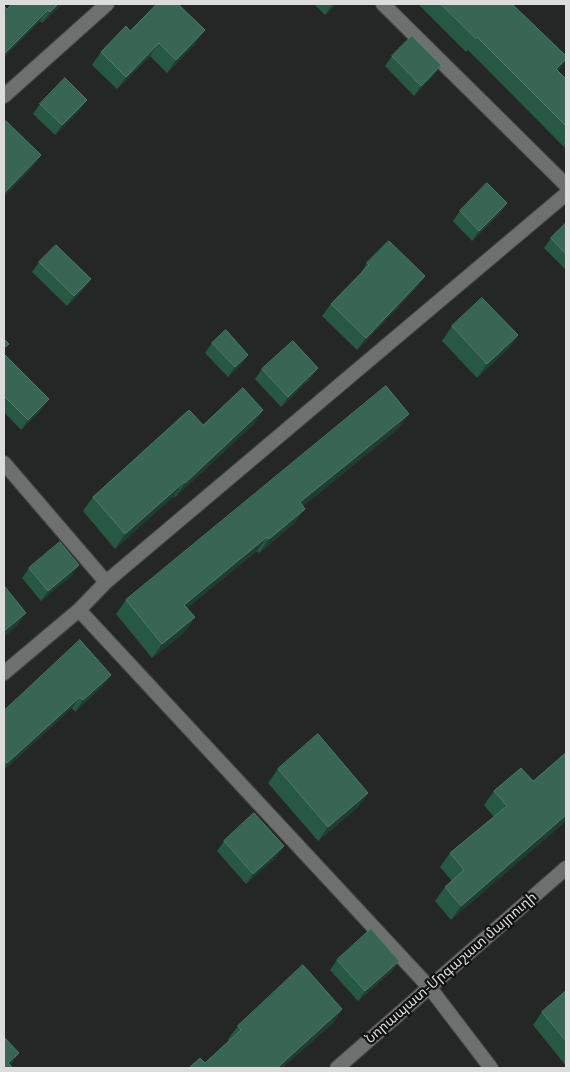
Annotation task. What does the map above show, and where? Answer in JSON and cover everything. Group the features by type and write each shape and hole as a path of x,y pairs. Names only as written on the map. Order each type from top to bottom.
{"street":[{"path":"4,96 107,4"},
{"path":"384,4 566,185"},
{"path":"4,673 79,610 106,582 566,194"},
{"path":"4,463 106,582"},
{"path":"79,610 430,988 491,1068"},
{"name":"Նորապատ-Մրգաշատ մայրուղի","path":"336,1068 566,868"}],"building":[{"path":"12,4 58,4 50,12 48,10 4,54 4,6 7,9"},
{"path":"157,4 178,4 205,30 176,60 159,43 126,77 101,52 126,26 130,31"},
{"path":"441,4 512,4 566,56 566,59 556,69 566,79 566,126 477,37"},
{"path":"412,36 441,65 421,86 392,56"},
{"path":"65,78 87,100 62,125 40,104"},
{"path":"6,121 41,155 4,193 4,123"},
{"path":"487,183 507,203 479,231 460,211"},
{"path":"566,223 566,254 551,238"},
{"path":"389,241 425,276 366,338 331,304 369,265 367,263"},
{"path":"56,245 91,279 74,296 39,262"},
{"path":"482,298 518,335 487,364 452,326"},
{"path":"226,330 248,355 235,367 212,343"},
{"path":"4,339 9,344 4,348"},
{"path":"293,341 318,368 288,397 262,369"},
{"path":"4,354 49,399 28,420 4,396"},
{"path":"386,386 409,414 300,502 305,509 269,539 267,537 184,605 195,617 162,644 126,600"},
{"path":"243,388 263,410 185,483 125,534 93,497 189,410 203,425"},
{"path":"60,542 79,565 48,591 29,568"},
{"path":"4,588 26,613 4,631"},
{"path":"80,640 111,675 83,700 80,697 7,763 4,760 4,711"},
{"path":"318,734 368,793 328,827 278,769"},
{"path":"566,753 566,815 461,906 445,887 464,870 450,853 507,806 494,791 521,768 533,781"},
{"path":"254,813 284,846 253,874 224,841"},
{"path":"371,929 399,961 365,991 337,960"},
{"path":"303,965 342,1009 277,1068 189,1068 200,1058 205,1063 241,1030 238,1026"},
{"path":"566,991 566,1041 542,1012"},
{"path":"4,1037 19,1053 8,1063 13,1068 4,1068"}]}
